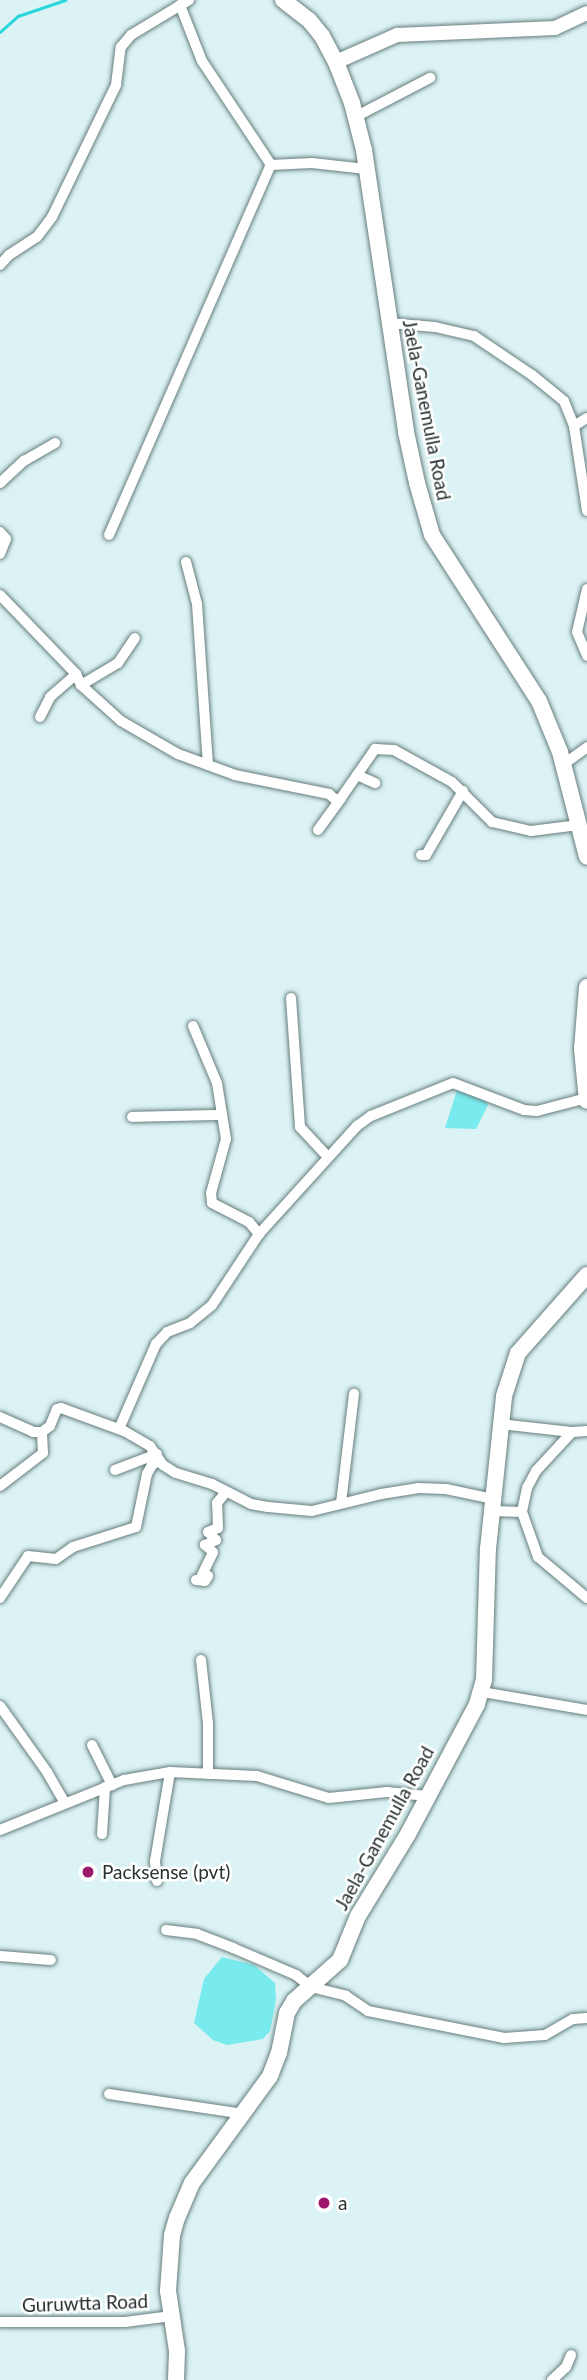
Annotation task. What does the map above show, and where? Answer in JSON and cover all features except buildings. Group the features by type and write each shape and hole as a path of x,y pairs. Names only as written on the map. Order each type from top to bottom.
{"main road":[{"name":"Jaela-Ganemulla Road","path":"283,0 309,20 337,62 355,117 366,169 388,323 417,483 432,535 539,701 564,764 587,857"},
{"path":"587,987 582,1049 587,1099"},
{"name":"Jaela-Ganemulla Road","path":"176,2380 168,2291 172,2235 177,2218 192,2183 244,2114 276,2065 287,2013 310,1987 340,1960 358,1916 408,1834 482,1692 499,1424 507,1384 518,1353 587,1275"}],"street":[{"path":"0,265 9,255 37,237 52,217 116,85 121,47 131,35 185,3 202,61 271,164"},
{"path":"337,62 397,35 555,28 587,13"},
{"path":"355,117 430,78"},
{"path":"271,164 312,163 366,169"},
{"path":"110,535 271,164"},
{"path":"388,323 435,327 474,336 532,375 564,401 582,453 587,511"},
{"path":"574,426 587,418"},
{"path":"0,483 24,461 55,443"},
{"path":"0,532 6,539 0,554"},
{"path":"186,562 197,604 208,765"},
{"path":"587,589 577,632 587,656"},
{"path":"0,595 78,679 129,727 178,754 235,775 329,794 336,800 341,798"},
{"path":"40,716 50,697 78,679 118,663 135,638"},
{"path":"564,764 587,747"},
{"path":"318,831 375,749 394,750 436,771 463,791 492,821 502,826 531,831 579,825"},
{"path":"357,775 374,783"},
{"path":"421,855 426,855 463,791"},
{"path":"292,998 297,1113 300,1127 328,1157"},
{"path":"193,1026 217,1083 226,1139 211,1193 212,1203 249,1222 259,1234"},
{"path":"119,1429 156,1344 167,1332 190,1323 212,1305 259,1234 357,1126 371,1116 445,1084 460,1084 524,1110 537,1111 587,1099"},
{"path":"132,1116 222,1115"},
{"path":"341,1503 354,1394"},
{"path":"0,1486 43,1452 42,1432 61,1408 119,1429 150,1446 176,1473 268,1507 312,1511 418,1488 446,1489 522,1512"},
{"path":"0,1417 33,1432 42,1432"},
{"path":"499,1424 572,1432 587,1431"},
{"path":"572,1432 536,1471 527,1488 522,1512 538,1557 587,1598"},
{"path":"115,1470 158,1457"},
{"path":"0,1598 28,1556 56,1559 83,1543 136,1527 148,1474 158,1457"},
{"path":"196,1580 205,1581 208,1576 202,1575 213,1552 205,1545 216,1540 208,1532 218,1528 218,1503 226,1492"},
{"path":"201,1660 208,1723 208,1774"},
{"path":"482,1692 587,1710"},
{"path":"0,1706 47,1772 65,1803"},
{"path":"92,1745 108,1786 102,1834"},
{"path":"157,1881 155,1861 170,1772"},
{"path":"0,1830 108,1786 170,1772 257,1776 329,1798 387,1792 427,1796"},
{"path":"166,1930 197,1934 233,1948 296,1975 310,1987 346,1996 368,2011 504,2038 545,2035 573,2019 587,2018"},
{"path":"0,1956 51,1961"},
{"path":"109,2094 244,2114"},
{"name":"Guruwtta Road","path":"0,2322 125,2322 172,2316"},
{"path":"552,2380 566,2367 571,2355"}],"shaded area":[{"path":"457,1090 486,1101 488,1105 476,1129 445,1128"},
{"path":"222,1957 254,1965 275,1983 276,2000 270,2031 263,2039 227,2045 213,2040 194,2023 204,1979"}],"waterway":[{"path":"0,32 18,16 65,0"}],"place":[{"name":"Packsense (pvt)","path":"88,1872"},
{"name":"a","path":"324,2203"}]}
